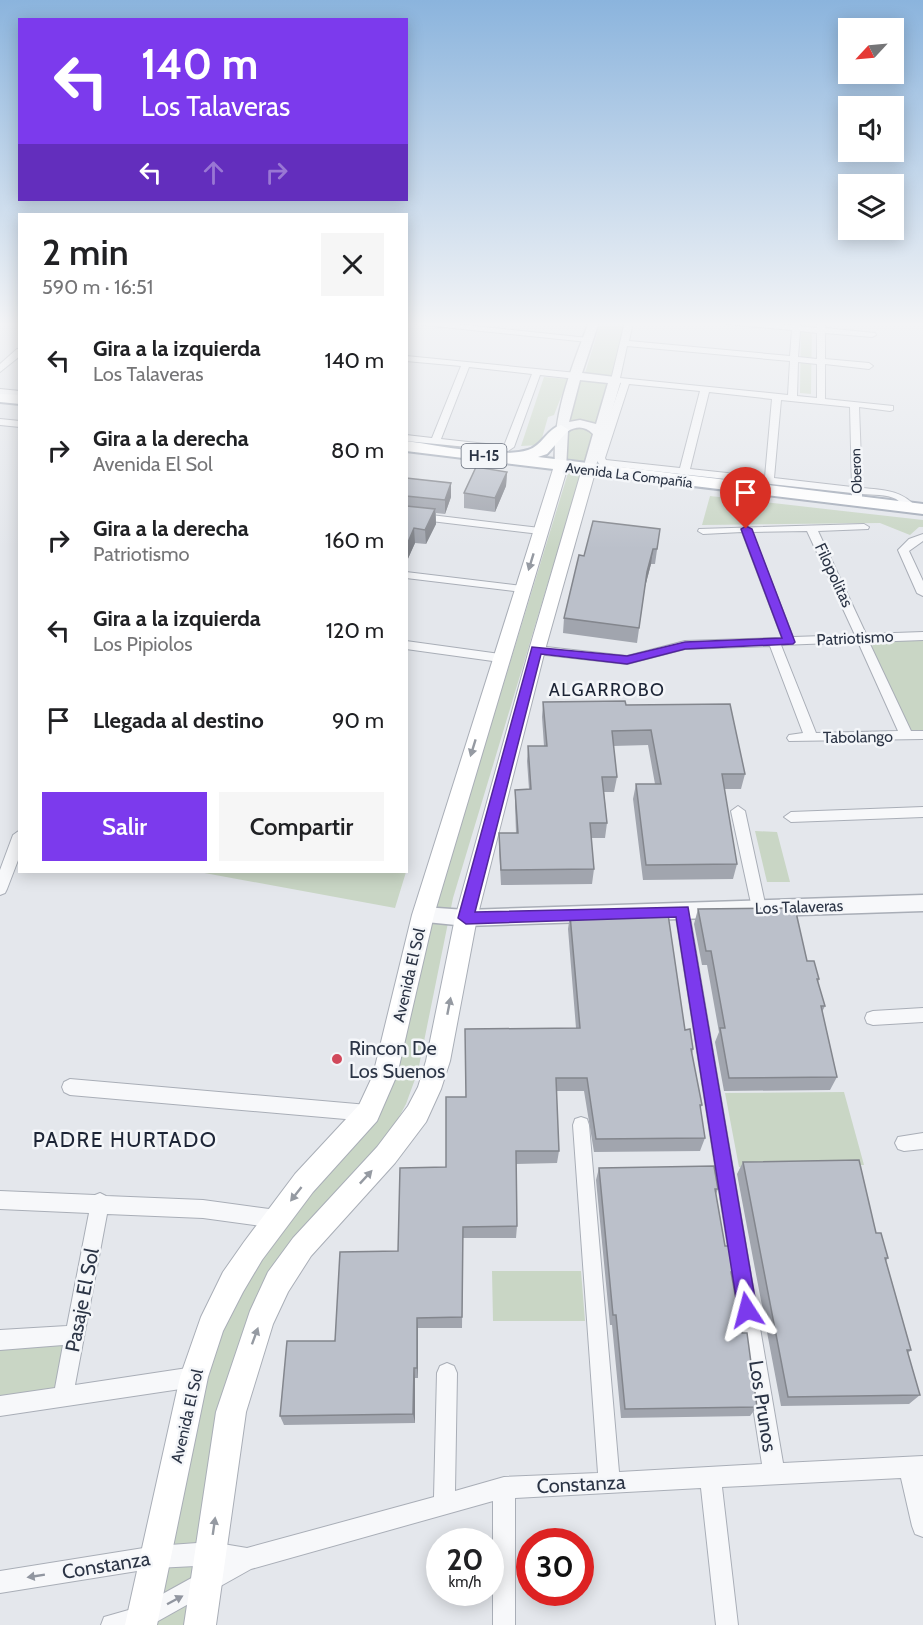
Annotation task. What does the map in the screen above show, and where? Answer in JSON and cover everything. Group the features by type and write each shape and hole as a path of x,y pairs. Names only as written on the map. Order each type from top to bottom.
{"main road":[{"path":"0,398 18,400"},
{"path":"514,460 541,451 561,430"},
{"name":"Avenida La Compañía","path":"408,446 561,466 857,496 917,509"},
{"name":"Avenida El Sol","path":"142,1621 194,1377 212,1327 233,1282 277,1219 304,1184 369,1113 385,1075 423,915 500,658 561,466"},
{"path":"200,1625 231,1412 260,1321 278,1282 302,1248 386,1155 417,1114 438,1061 466,918 537,650 589,469"}],"street":[{"path":"436,441 453,398"},
{"path":"408,438 498,450 509,447 527,398"},
{"name":"Avenida El Sol","path":"561,466 559,451 562,418 569,398"},
{"path":"589,469 598,432 612,398"},
{"path":"615,398 600,458 603,463 769,482 857,496"},
{"path":"684,472 703,398"},
{"path":"769,482 777,398"},
{"path":"792,398 890,408"},
{"name":"Oberon","path":"854,404 857,496"},
{"path":"0,422 18,424"},
{"path":"561,430 573,424 583,424 592,426 598,432"},
{"path":"408,515 540,531"},
{"name":"Filopolitas","path":"864,527 811,528 864,638 907,736"},
{"path":"703,531 811,528"},
{"path":"746,529 789,642"},
{"path":"918,539 903,550 923,593"},
{"path":"408,575 522,589"},
{"name":"Patriotismo","path":"537,650 627,660 685,645 923,636"},
{"path":"774,642 811,737"},
{"path":"408,645 500,658"},
{"name":"Tabolango","path":"794,738 923,735"},
{"path":"738,811 759,908"},
{"path":"791,817 923,812"},
{"path":"0,889 7,850 18,836"},
{"name":"Los Talaveras","path":"423,915 466,918 923,903"},
{"name":"Los Prunos","path":"682,911 774,1474"},
{"path":"873,1018 923,1015"},
{"path":"70,1087 369,1113"},
{"path":"581,1125 609,1483"},
{"path":"904,1143 923,1141"},
{"path":"0,1200 203,1209 277,1219"},
{"name":"Pasaje El Sol","path":"63,1397 100,1203"},
{"path":"0,1340 75,1335"},
{"path":"444,1505 447,1373"},
{"path":"0,1406 194,1377"},
{"path":"916,1466 923,1526"},
{"name":"Constanza","path":"112,1625 142,1621 247,1559 504,1488 916,1466"},
{"path":"710,1477 727,1625"},
{"path":"504,1488 504,1625"},
{"name":"Constanza","path":"0,1582 156,1557 211,1553 247,1559"}],"green space":[{"path":"537,398 561,398 554,415 548,417 540,445 521,446"},
{"path":"572,398 605,398 453,898 418,1071 406,1104 391,1132 292,1247 184,1625 155,1625 203,1391 231,1307 297,1204 369,1124 568,473 563,431"},
{"path":"710,496 923,520 923,527 919,527 910,535 880,523 702,525"},
{"path":"923,640 923,735 907,736 865,642"},
{"path":"755,831 777,832 790,882 767,882"},
{"path":"204,873 406,873 395,908"},
{"path":"844,1092 864,1165 739,1167 725,1093"},
{"path":"492,1271 581,1271 585,1321 493,1321"},
{"path":"75,1335 63,1397 0,1406 0,1340"}],"building":[{"path":"476,467 507,472 495,498 464,493"},
{"path":"408,478 451,483 445,500 408,496"},
{"path":"408,506 435,509 425,530 414,528 408,542"},
{"path":"593,521 660,529 657,549 653,549 647,572 639,628 564,618 579,555 584,556"},
{"path":"625,701 626,705 730,704 745,774 722,774 737,864 646,865 636,784 661,784 651,730 612,731 617,777 602,777 607,823 590,823 594,869 501,870 499,833 518,833 515,790 531,789 528,746 547,746 543,702"},
{"path":"795,908 807,961 814,961 819,979 817,979 825,1006 821,1006 837,1077 729,1078 720,1028 725,1028 711,951 706,951 698,909"},
{"path":"668,914 685,1030 690,1029 705,1138 596,1139 587,1078 556,1078 559,1151 516,1151 517,1226 463,1227 462,1317 417,1318 417,1368 414,1368 413,1414 280,1416 287,1341 335,1341 340,1252 398,1251 400,1168 446,1167 446,1097 466,1097 465,1029 580,1028 570,915"},
{"path":"859,1160 876,1233 881,1233 888,1258 885,1258 911,1350 907,1350 920,1395 788,1397 743,1162"},
{"path":"714,1166 718,1189 715,1189 725,1246 730,1246 734,1272 731,1272 742,1333 747,1333 757,1407 625,1409 616,1315 613,1315 599,1168"}],"place":[{"name":"Rincon De Los Suenos","path":"337,1059"}],"district":[{"name":"ALGARROBO","path":"607,690"},
{"name":"PADRE HURTADO","path":"125,1139"}],"route":[{"path":"746,529 789,642 685,645 627,660 537,650 466,918 682,911 747,1310"}]}
